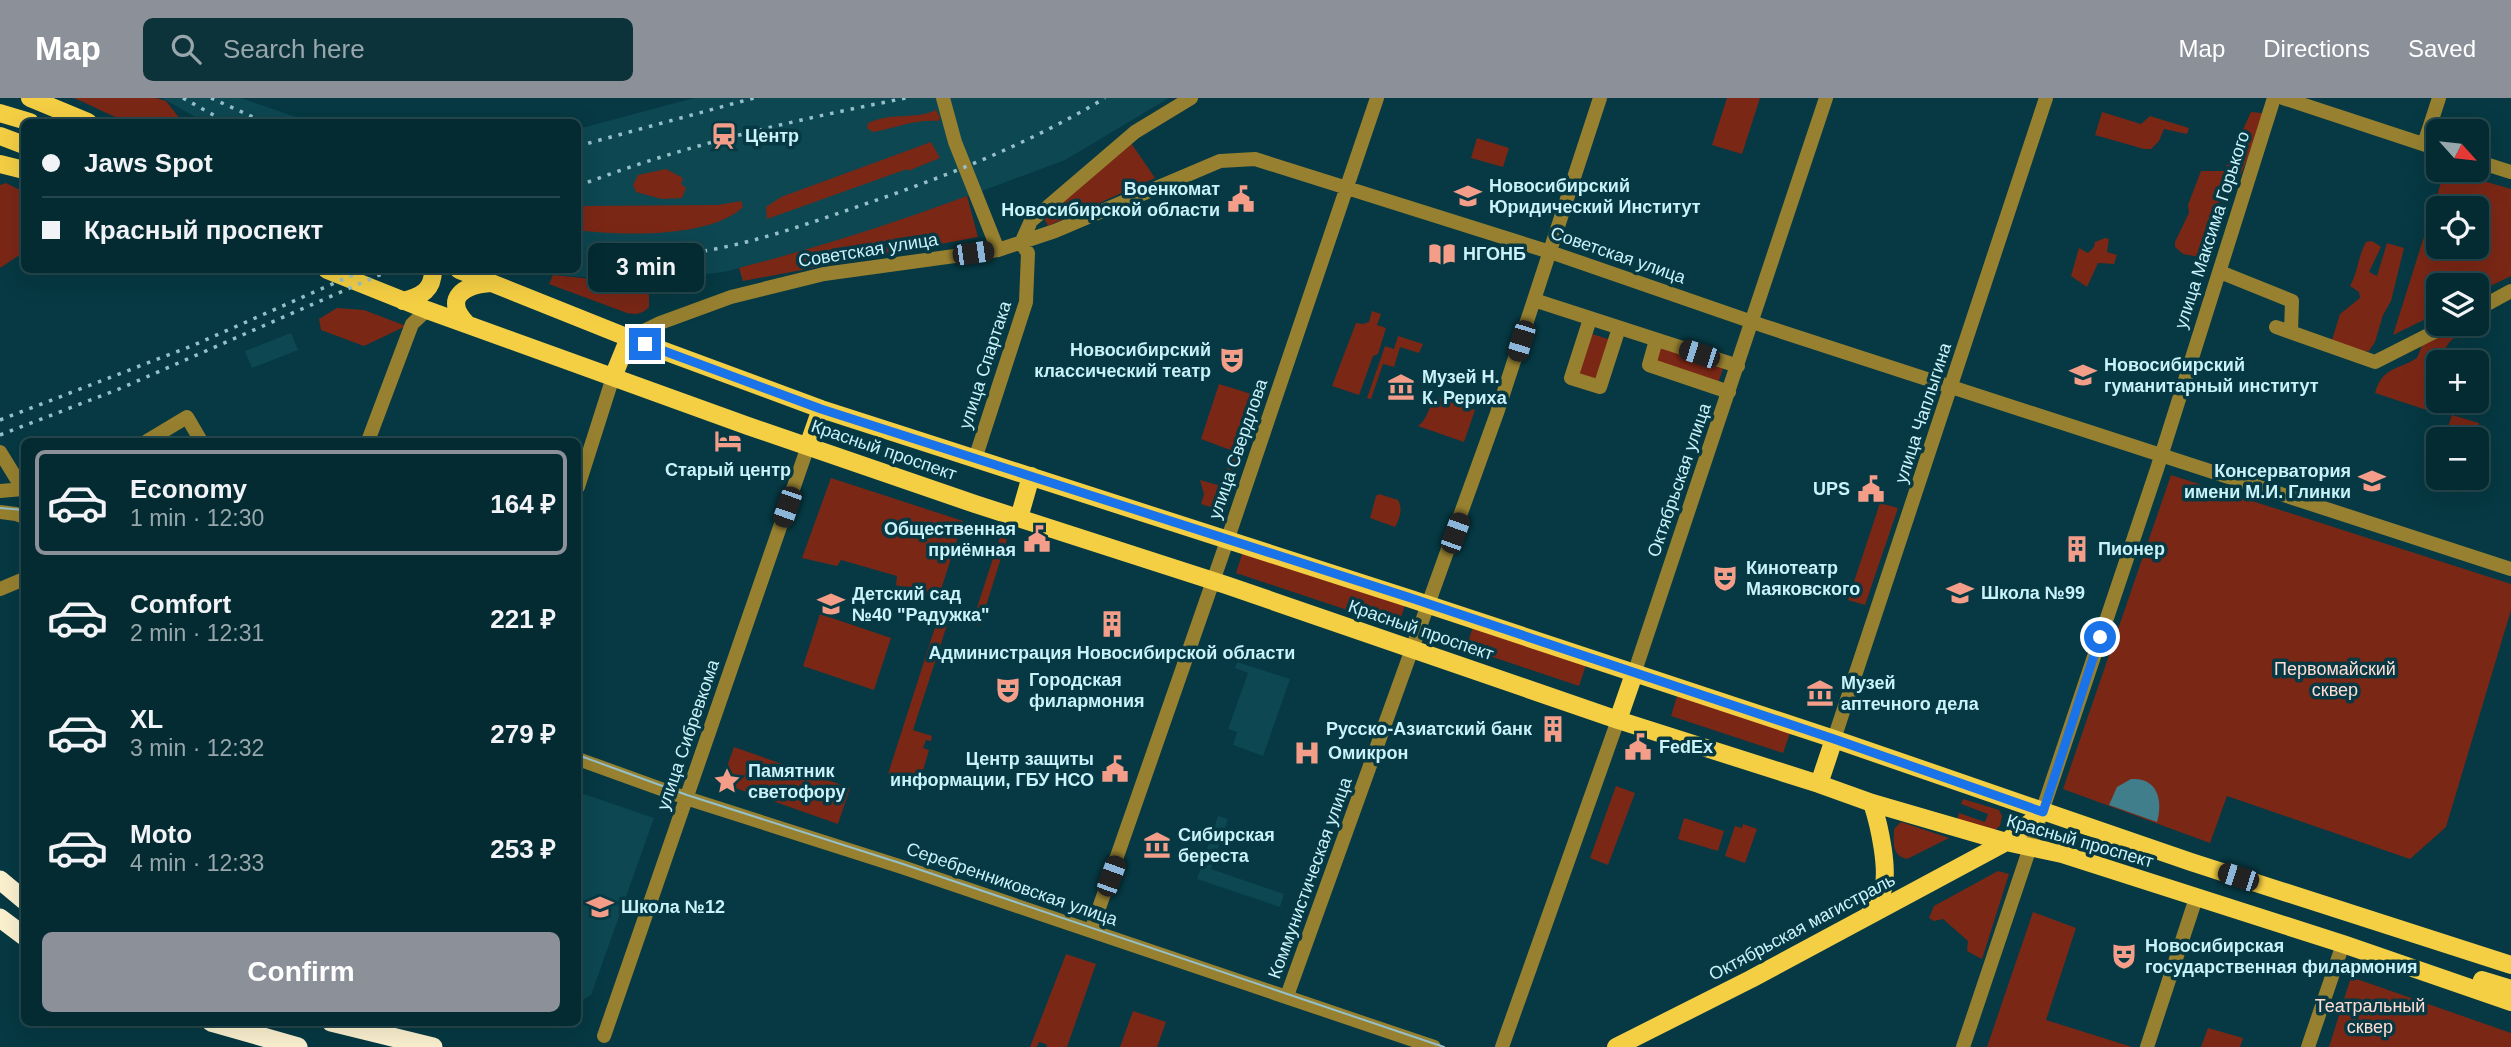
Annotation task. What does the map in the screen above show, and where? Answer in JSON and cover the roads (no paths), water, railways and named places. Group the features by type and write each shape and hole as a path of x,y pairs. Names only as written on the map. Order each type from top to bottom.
{"highway":[{"path":"0,880 21,898"},
{"path":"21,903 3,921 21,934"},
{"path":"225,1026 298,1047"},
{"path":"345,1026 409,1044 433,1047"}],"main road":[{"path":"30,98 81,119"},
{"path":"2,114 21,119"},
{"path":"0,136 21,144"},
{"path":"0,164 21,169"},
{"name":"Красный проспект","path":"334,273 427,310 807,446 1618,720 1872,803 2006,842 2062,854 2413,967 2511,1002"},
{"path":"403,301 428,290 433,273"},
{"name":"Красный проспект","path":"466,273 629,338 821,409 1429,605 1834,739 2191,862 2510,964"},
{"path":"467,324 458,310 457,300 463,290 474,284 491,283"},
{"path":"614,377 629,338"},
{"path":"807,446 821,409"},
{"path":"1019,517 1031,476"},
{"path":"1618,720 1634,674"},
{"path":"1819,784 1834,739"},
{"path":"1868,916 1883,890 1884,857 1878,820 1872,803"},
{"name":"Октябрьская магистраль","path":"1622,1045 2006,842 2043,812"},
{"path":"2413,967 2486,981 2511,989"}],"street":[{"path":"943,98 954,142 998,250"},
{"path":"1021,243 1031,221 1135,132 1191,98"},
{"name":"улица Свердлова","path":"1091,931 1377,98"},
{"name":"Коммунистическая улица","path":"1287,996 1501,401 1600,98"},
{"name":"Октябрьская улица","path":"1634,674 1826,98"},
{"name":"улица Чаплыгина","path":"1834,739 2046,98"},
{"name":"улица Максима Горького","path":"2031,847 2161,455 2274,98"},
{"path":"2283,98 2426,144"},
{"path":"2436,119 2439,98"},
{"name":"Советская улица","path":"629,338 660,323 744,293 824,274 998,250 1220,161 1255,159 1550,252 1752,322 2511,569"},
{"path":"2489,165 2511,172"},
{"name":"улица Спартака","path":"975,459 1026,302 1028,253 1021,243"},
{"path":"2220,272 2292,301 2291,332"},
{"path":"2489,303 2511,291"},
{"path":"1534,300 1738,366"},
{"path":"369,438 412,324 427,310"},
{"path":"1590,319 1571,378 1600,387 1619,328"},
{"path":"2276,327 2375,368 2430,336"},
{"path":"1656,340 1649,365 1729,392"},
{"path":"581,478 614,377"},
{"path":"152,438 187,417 199,438"},
{"name":"улица Сибревкома","path":"604,1036 807,446"},
{"path":"0,452 21,485"},
{"path":"0,491 21,490"},
{"path":"0,512 21,516"},
{"path":"0,589 21,580"},
{"path":"1502,1047 1618,720"},
{"name":"Серебренниковская улица","path":"581,760 686,798 902,867 1434,1047"},
{"path":"1963,1047 2031,847"},
{"path":"2147,1047 2196,898"},
{"path":"2308,1047 2343,944"}],"tram line":[{"path":"0,508 21,510"},
{"path":"581,756 687,795 903,864 1444,1047"}],"railway":[{"path":"183,98 221,119"},
{"path":"211,98 257,119"},
{"path":"581,145 754,98"},
{"path":"581,185 658,158 740,135 906,98"},
{"path":"581,254 677,254 730,246 770,235 959,169 1019,144 1105,98"},
{"path":"0,420 194,345 357,273"},
{"path":"0,435 119,389 384,273"}],"place":[{"name":"Центр","path":"724,136"},
{"name":"Новосибирский Юридический Институт","path":"1468,196"},
{"name":"Военкомат Новосибирской области","path":"1241,199"},
{"name":"НГОНБ","path":"1442,254"},
{"name":"Новосибирский классический театр","path":"1232,360"},
{"name":"Новосибирский гуманитарный институт","path":"2083,375"},
{"name":"Музей Н. К. Рериха","path":"1401,387"},
{"name":"Старый центр","path":"728,441"},
{"name":"Консерватория имени М.И. Глинки","path":"2372,481"},
{"name":"UPS","path":"1871,489"},
{"name":"Общественная приёмная","path":"1037,539"},
{"name":"Пионер","path":"2077,549"},
{"name":"Кинотеатр Маяковского","path":"1725,578"},
{"name":"Школа №99","path":"1960,593"},
{"name":"Детский сад №40 \"Радужка\"","path":"831,604"},
{"name":"Администрация Новосибирской области","path":"1112,624"},
{"name":"Городская филармония","path":"1008,690"},
{"name":"Музей аптечного дела","path":"1820,693"},
{"name":"Русско-Азиатский банк","path":"1553,729"},
{"name":"FedEx","path":"1638,747"},
{"name":"Омикрон","path":"1307,753"},
{"name":"Центр защиты информации, ГБУ НСО","path":"1115,769"},
{"name":"Памятник светофору","path":"727,781"},
{"name":"Сибирская береста","path":"1157,845"},
{"name":"Школа №12","path":"600,907"},
{"name":"Новосибирская государственная филармония","path":"2124,956"}],"park label":[{"name":"Первомайский сквер","path":"2335,679"},
{"name":"Театральный сквер","path":"2370,1016"}]}
